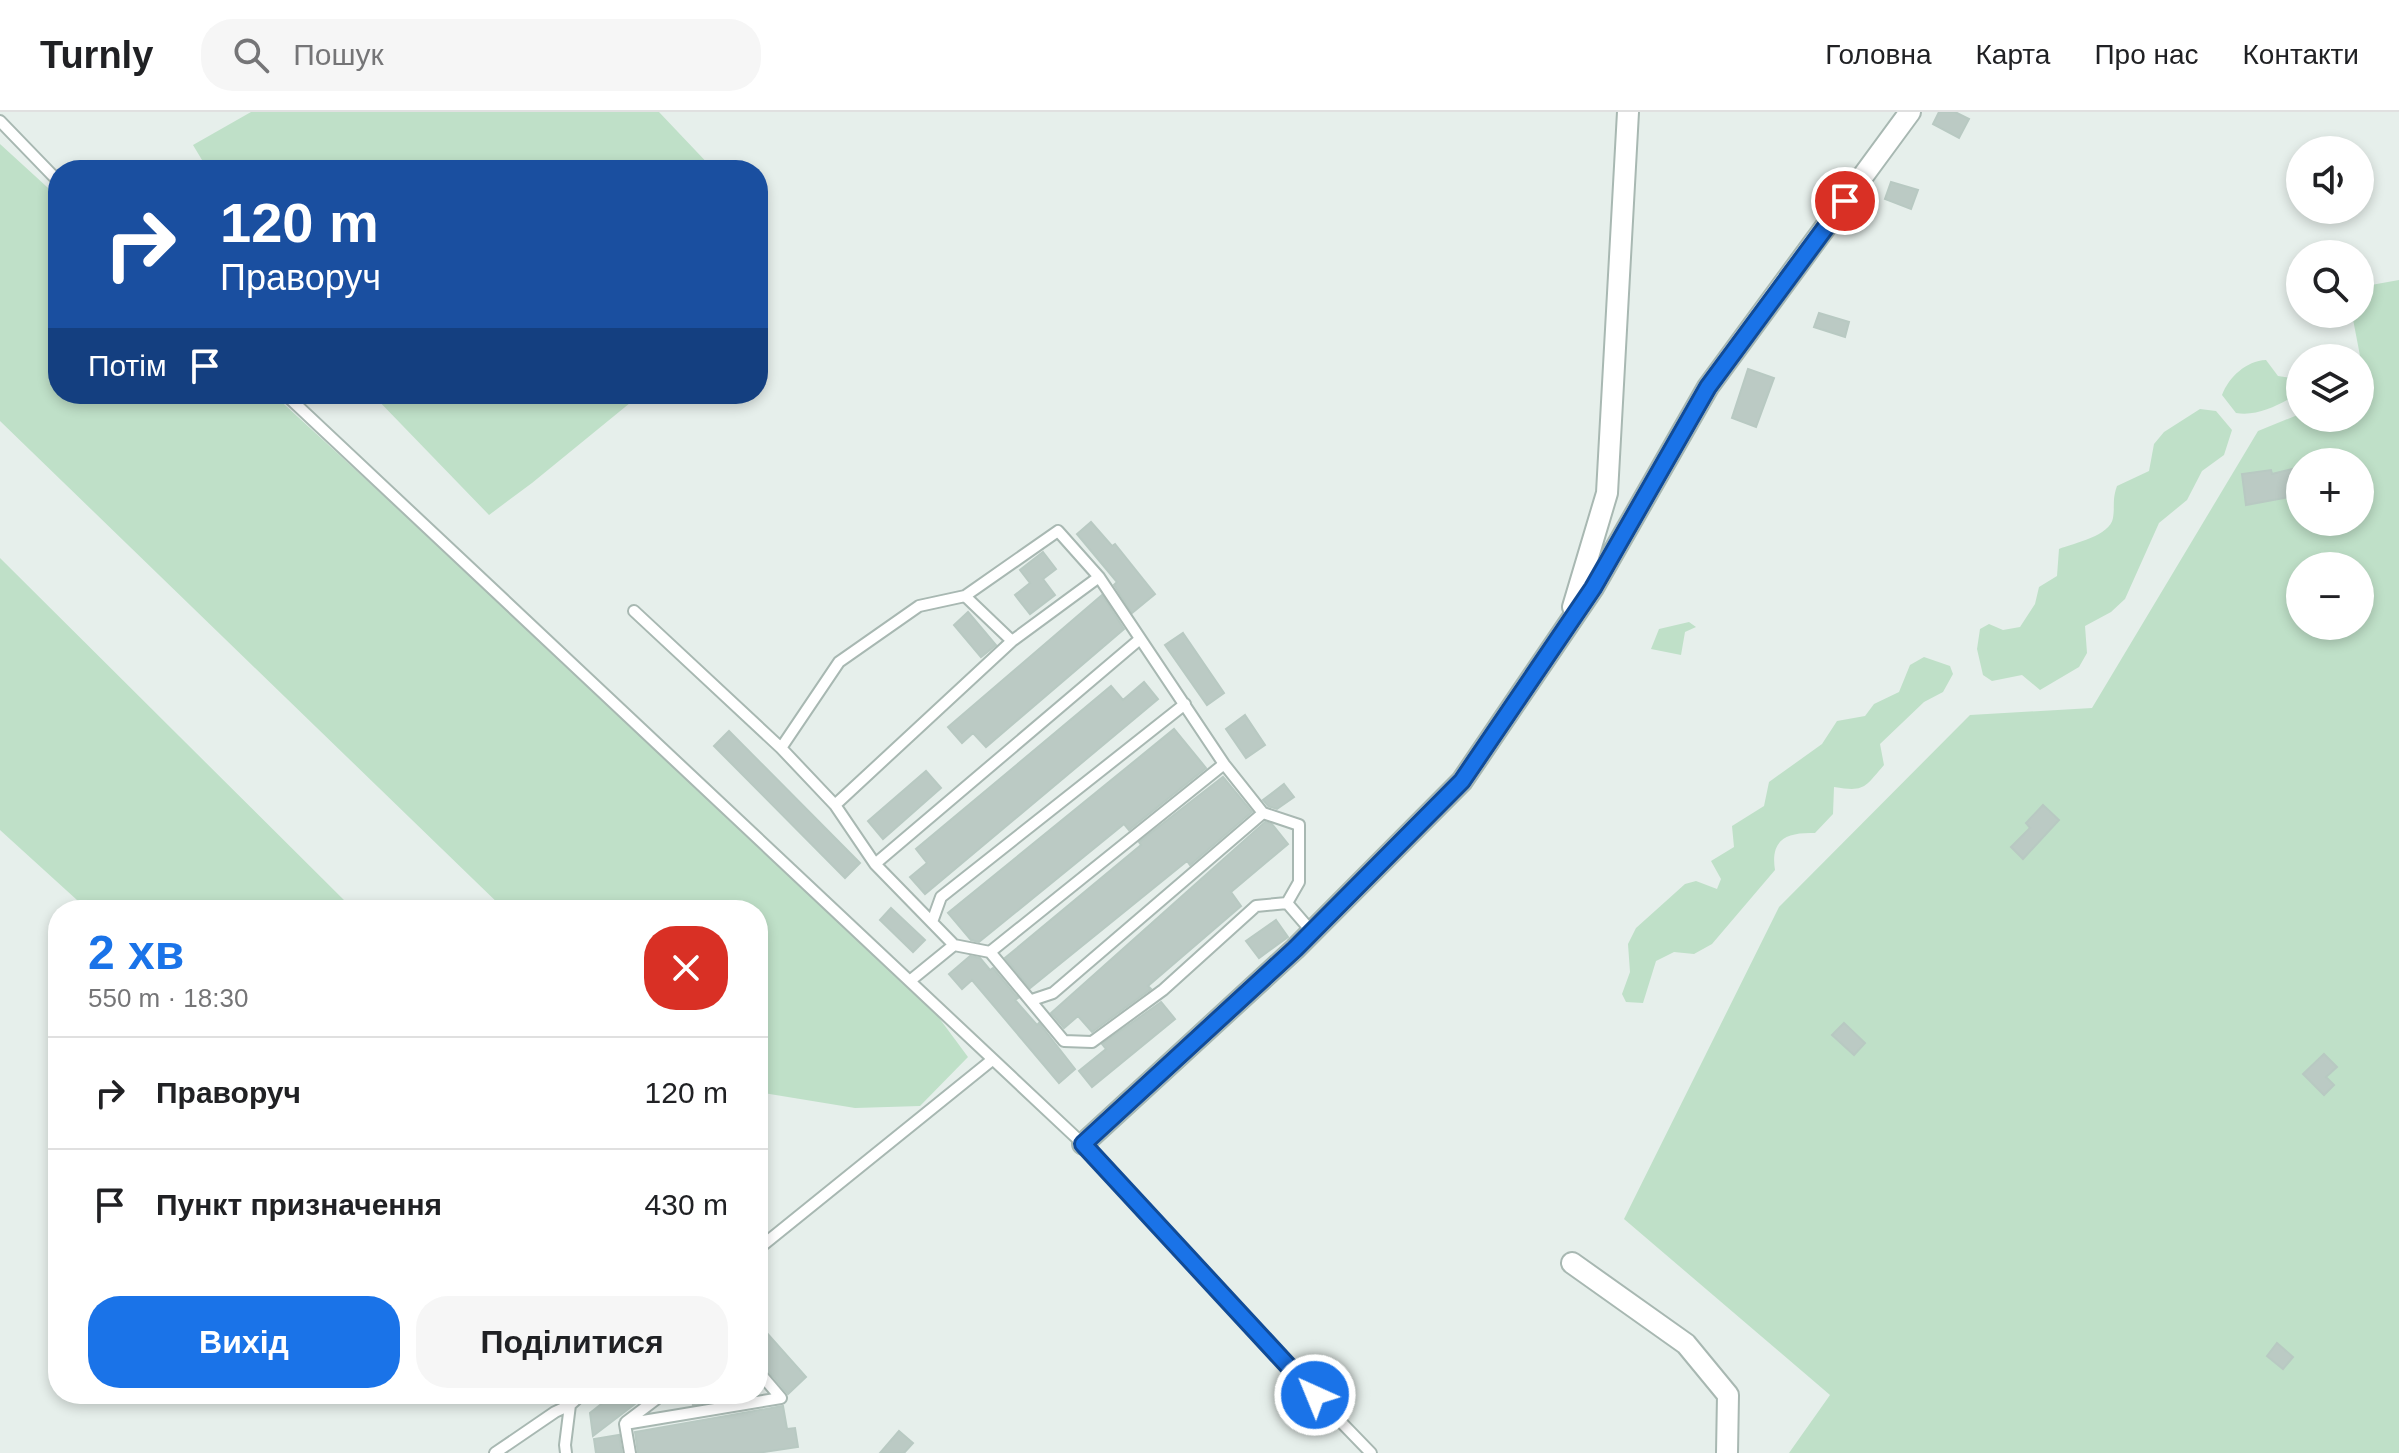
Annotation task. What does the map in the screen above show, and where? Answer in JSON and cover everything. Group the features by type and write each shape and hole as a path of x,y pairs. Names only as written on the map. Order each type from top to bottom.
{"street":[{"path":"1568,625 1607,493 1628,112"},
{"path":"1083,1144 1312,932 1462,781 1593,588 1708,387 1910,112"},
{"path":"1572,1263 1686,1344 1728,1395 1730,1453"}],"lane":[{"path":"0,121 48,171"},
{"path":"296,404 1083,1144 1278,1357 1371,1453"},
{"path":"781,748 839,662 919,606 965,596 1058,531 1099,577 1224,764 1263,813 1299,825 1299,882 1287,903"},
{"path":"835,805 1012,641 1099,577"},
{"path":"965,596 1012,641"},
{"path":"634,611 781,748 835,805 875,864 954,945 990,952 1064,1041 1092,1042 1163,990 1256,906 1287,903"},
{"path":"875,864 1140,639"},
{"path":"932,922 941,897 1185,704"},
{"path":"990,952 1224,764"},
{"path":"1032,1000 1053,993 1263,813"},
{"path":"1287,903 1312,932"},
{"path":"911,980 954,945"},
{"path":"768,1241 992,1060"},
{"path":"768,1383 781,1398 768,1400"},
{"path":"625,1424 650,1404"},
{"path":"625,1424 745,1404"},
{"path":"495,1453 570,1405 566,1453"},
{"path":"625,1424 630,1453"}],"green space":[{"path":"251,112 659,112 705,160 202,160 193,145"},
{"path":"0,144 48,188 48,404 284,404 911,980 968,1057 920,1106 855,1108 768,1094 768,900 495,900 0,421"},
{"path":"2399,280 2399,1453 1789,1453 1830,1395 1624,1219 1779,907 1970,715 2092,708 2258,431 2286,420 2286,432 2374,432 2374,344 2358,344 2355,328 2374,328 2374,284"},
{"path":"2266,360 2278,376 2286,377 2286,400 2264,410 2236,413 2222,395 2225,388 2245,367"},
{"path":"382,404 629,404 532,483 489,515"},
{"path":"2200,409 2216,411 2232,430 2224,455 2202,471 2187,500 2159,523 2125,599 2111,612 2085,626 2087,653 2079,667 2040,690 2022,675 1992,681 1983,675 1977,649 1980,629 1989,624 2003,630 2020,627 2035,604 2039,587 2057,576 2059,549 2105,530 2113,518 2117,486 2149,471 2154,444 2164,432"},
{"path":"0,558 344,900 77,900 0,830"},
{"path":"1689,622 1696,627 1685,632 1681,655 1651,649 1659,629"},
{"path":"1924,657 1950,666 1953,674 1943,692 1924,702 1880,744 1884,765 1863,786 1852,789 1834,787 1833,814 1815,833 1789,836 1778,844 1775,870 1712,944 1694,954 1674,952 1656,961 1643,1003 1626,1002 1622,994 1630,972 1628,944 1636,928 1685,884 1696,881 1717,889 1721,879 1711,861 1734,847 1732,826 1764,806 1769,782 1822,744 1837,721 1865,716 1874,704 1899,692 1910,665"}],"building":[{"path":"1939,112 1955,112 1969,119 1959,138 1933,124"},
{"path":"1891,182 1918,190 1911,209 1885,199"},
{"path":"1819,313 1849,322 1845,337 1814,327"},
{"path":"1748,369 1774,378 1756,427 1732,418"},
{"path":"2271,470 2272,474 2286,470 2286,498 2246,505 2242,474"},
{"path":"1091,522 1112,546 1115,544 1155,594 1132,613 1114,585 1117,582 1077,534"},
{"path":"1043,552 1056,569 1043,579 1055,595 1030,614 1015,595 1030,583 1020,570"},
{"path":"1102,595 1124,629 986,747 973,733 962,743 948,727"},
{"path":"968,612 996,645 981,657 954,625"},
{"path":"1183,633 1224,693 1207,705 1165,645"},
{"path":"1144,682 1158,699 925,894 910,877 927,863 916,849 1111,686 1123,700"},
{"path":"1245,715 1265,745 1246,758 1226,729"},
{"path":"1174,729 1206,768 1129,830 1124,824 979,942 971,940 948,913"},
{"path":"729,731 860,863 845,878 714,746"},
{"path":"926,771 941,788 883,839 868,821"},
{"path":"1223,777 1252,812 1190,865 1187,861 1030,988 1005,958 1141,845 1139,842"},
{"path":"1284,784 1294,797 1277,809 1268,806 1263,800"},
{"path":"2043,805 2059,820 2023,859 2011,847 2030,828 2026,823"},
{"path":"1265,822 1272,824 1288,844 1231,892 1241,906 1148,986 1151,989 1092,1032 1078,1016 1064,1028 1051,1013"},
{"path":"891,908 925,940 913,952 880,920"},
{"path":"1276,920 1288,937 1259,958 1246,941"},
{"path":"970,956 980,958 990,970 993,968 1018,998 1015,1000 1037,1025 1039,1023 1075,1069 1059,1083 972,980 962,989 949,974"},
{"path":"1161,1002 1175,1019 1092,1087 1079,1071 1106,1049 1102,1044"},
{"path":"1844,1023 1865,1043 1854,1055 1832,1035"},
{"path":"2324,1054 2337,1067 2326,1077 2334,1085 2324,1095 2303,1074"},
{"path":"768,1334 806,1377 788,1394 768,1371"},
{"path":"2277,1343 2293,1357 2283,1369 2267,1356"},
{"path":"601,1404 635,1404 593,1436 590,1413"},
{"path":"783,1406 787,1429 795,1428 798,1447 757,1453 638,1453 635,1432"},
{"path":"899,1431 913,1443 904,1453 880,1453"},
{"path":"619,1435 622,1453 596,1453 594,1439"}],"route":[{"path":"1315,1395 1083,1144 1295,949 1462,781 1593,588 1708,387 1845,201"}]}
